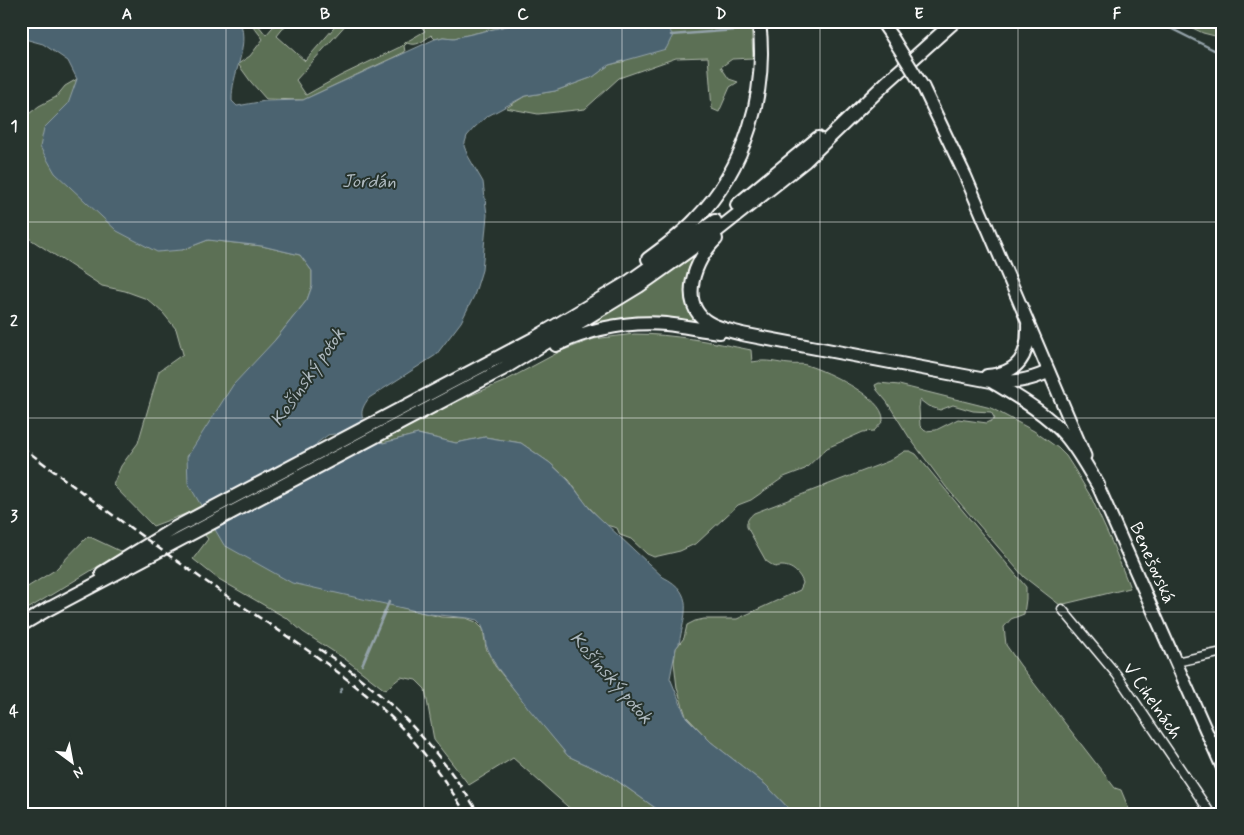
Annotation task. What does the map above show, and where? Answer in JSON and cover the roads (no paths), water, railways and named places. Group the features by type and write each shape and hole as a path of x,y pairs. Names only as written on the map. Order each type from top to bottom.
{"main road":[{"path":"492,360 646,260 683,232 712,200 734,165 749,132 762,60 759,21"},
{"name":"Benešovská","path":"881,21 923,87 965,175 1048,372 1176,662 1220,754 1223,769"},
{"path":"43,612 196,533 501,370 638,286 711,235 805,161 886,83 955,21"},
{"path":"21,626 108,569 189,521 535,338 582,311 670,254 734,207 846,113 886,83"},
{"path":"742,334 710,324 703,318 696,310 693,302 692,284 698,263 708,246 742,218 769,190"},
{"path":"501,370 568,339 597,330 615,326 666,324 742,334 991,381 1017,382 1048,372"},
{"path":"972,377 1005,372 1021,360 1029,342 1028,325"},
{"path":"991,381 1021,398 1065,435 1098,485"}],"street":[{"name":"V Cihelnách","path":"1062,610 1117,675 1211,814"},
{"path":"1176,662 1223,652"},
{"path":"1223,775 1223,788"}],"water":[{"name":"Jordán","path":"21,21 240,21 243,42 242,51 232,90 232,101 237,106 265,101 303,100 443,37 454,38 535,21 638,21 645,30 665,25 673,35 666,49 609,65 593,77 555,91 525,96 486,117 467,136 464,146 483,182 487,215 482,270 474,296 461,322 436,355 369,398 363,408 362,415 367,434 383,443 418,434 456,443 485,437 521,443 550,463 568,480 590,509 663,577 680,590 684,598 685,614 670,678 686,717 711,742 766,785 794,814 664,814 609,775 568,756 496,666 486,645 484,631 477,620 429,614 292,583 224,545 188,483 187,457 233,385 275,340 307,300 312,286 312,271 300,255 262,246 208,240 182,250 157,252 117,231 55,173 40,147 44,128 68,104 77,79 68,61 43,44 21,38","holes":["328,435 338,435 343,446 344,457 338,464 325,468 320,463 318,457 317,443"]}],"waterway":[{"path":"765,27 790,21"},
{"path":"1156,21 1214,50 1223,51"},
{"path":"671,35 749,29"},
{"path":"362,665 389,602"}],"railway":[{"path":"21,446 155,546 301,645 373,700 415,742 442,777 466,814"},
{"path":"319,649 366,683 408,722 446,766 479,814"}],"water label":[{"name":"Košínský potok","path":"308,377"},
{"name":"Košínský potok","path":"611,678"}]}
